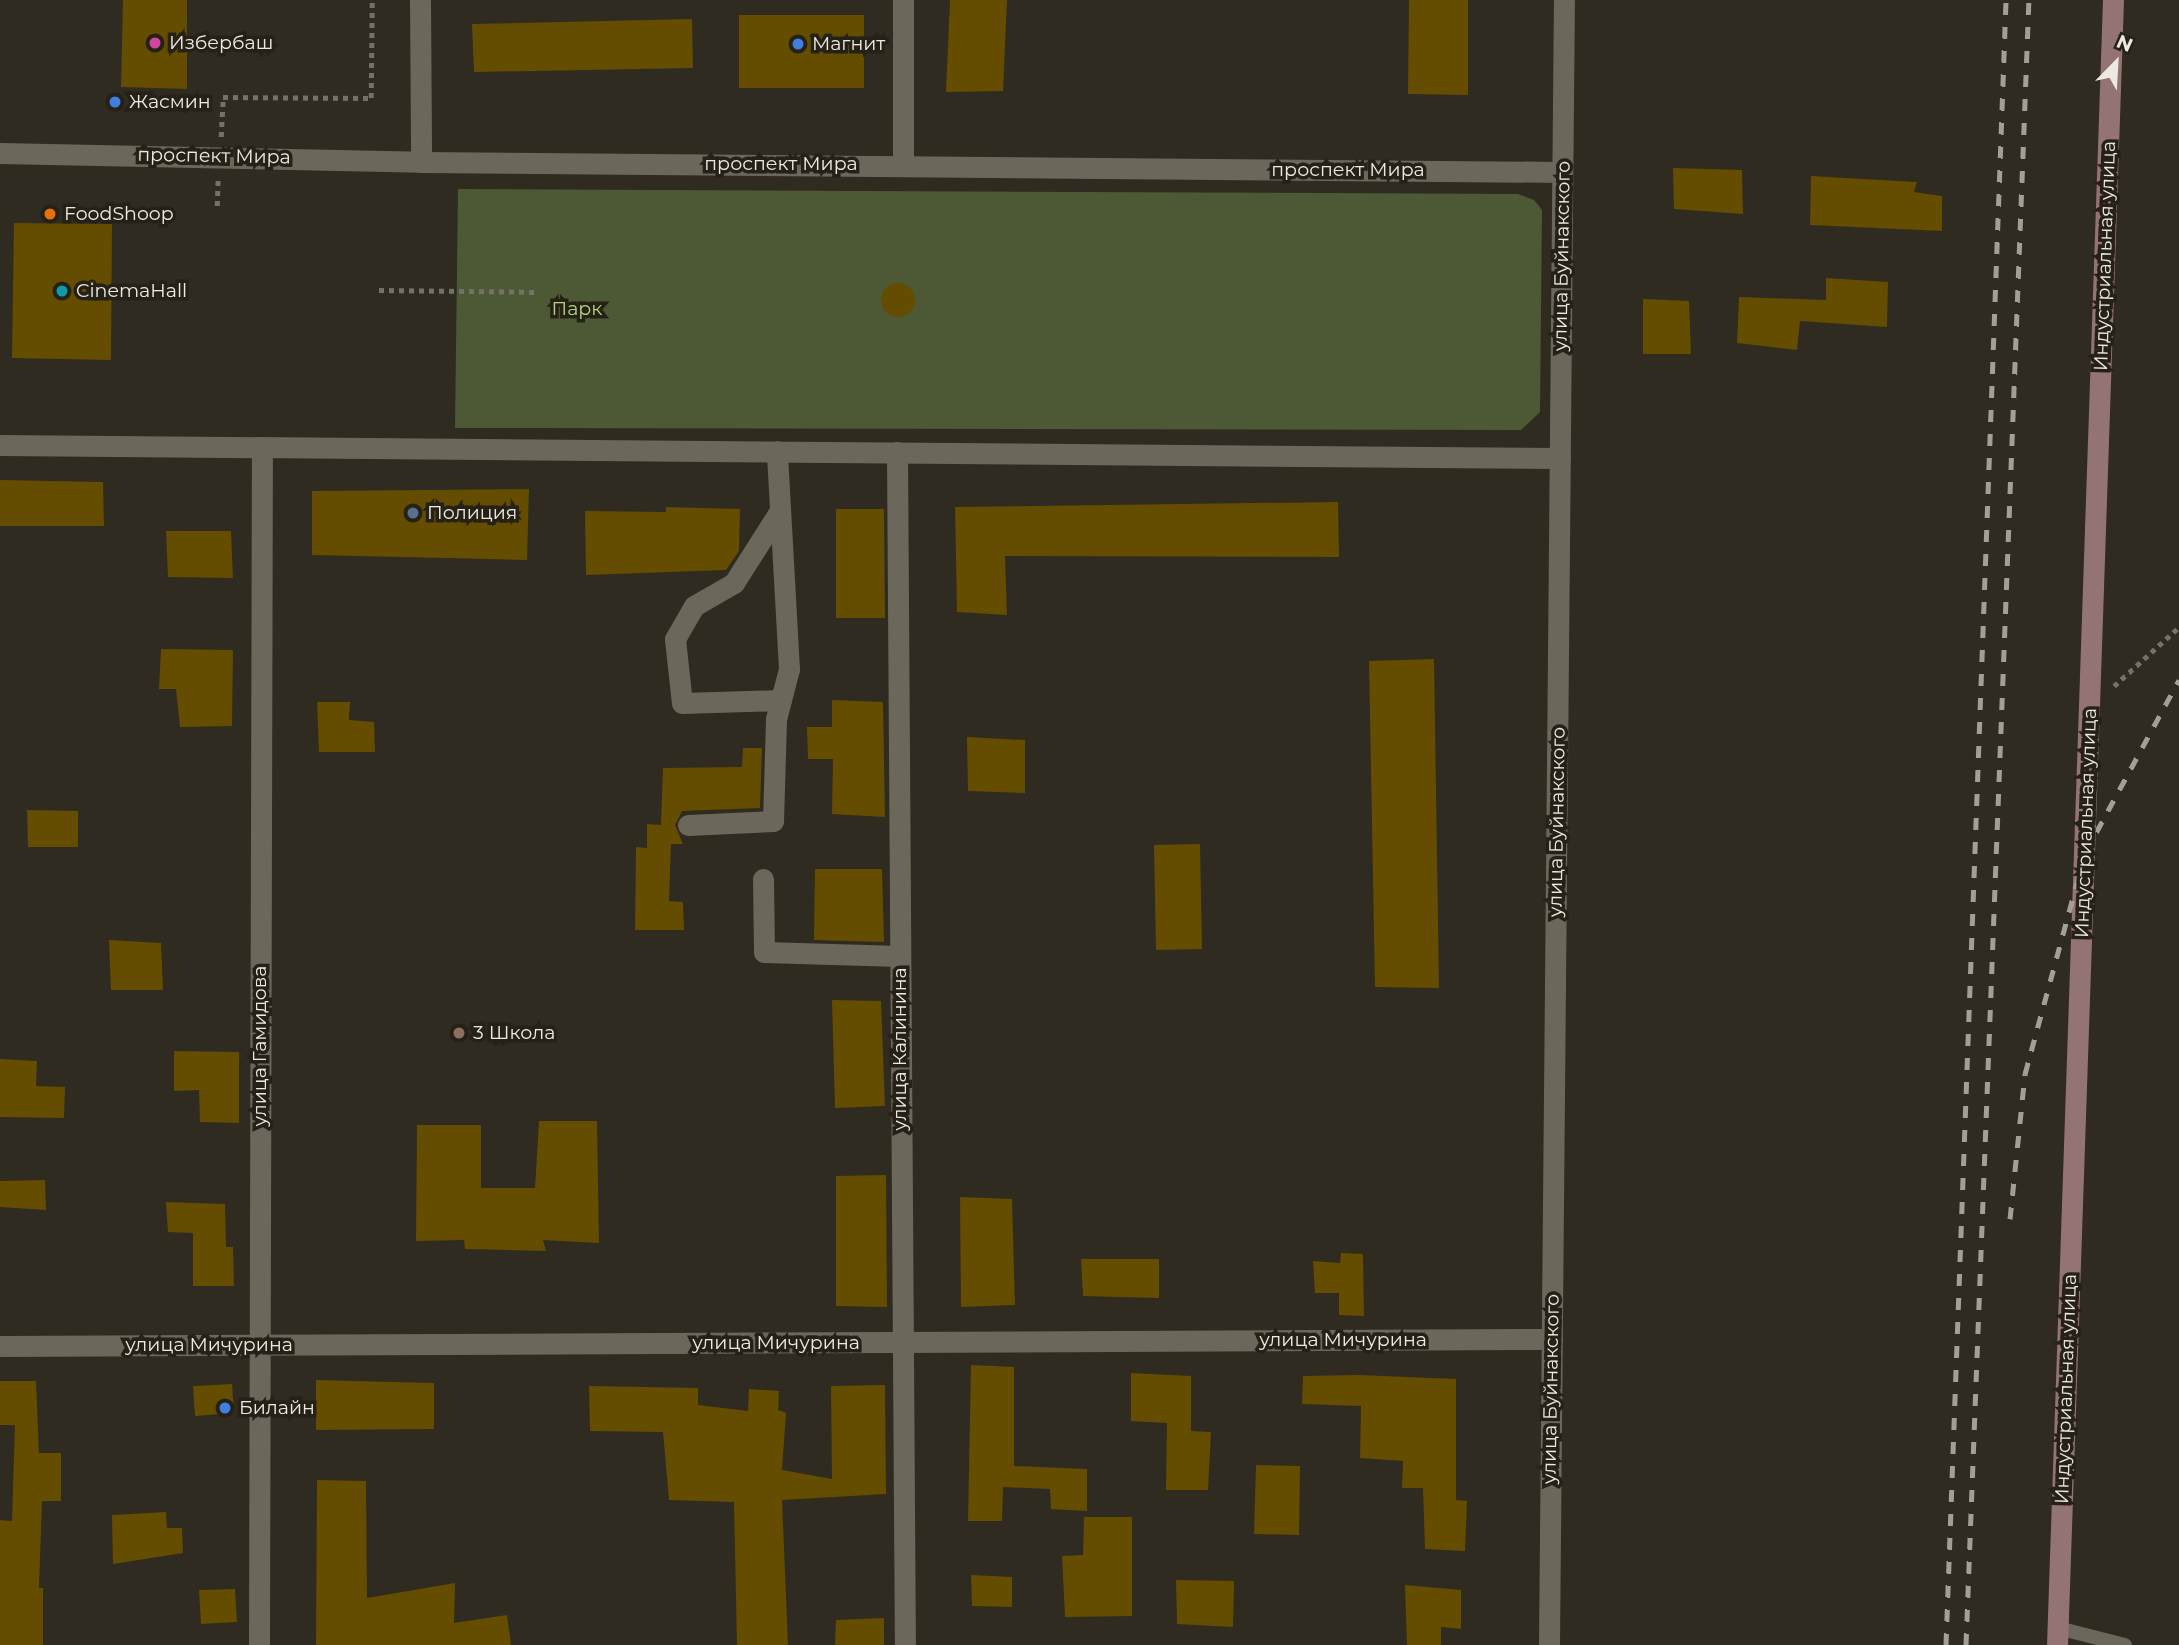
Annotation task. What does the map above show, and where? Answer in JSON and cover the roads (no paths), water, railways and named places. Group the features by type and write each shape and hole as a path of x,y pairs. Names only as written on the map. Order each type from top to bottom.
{"street":[{"path":"420,0 421,162"},
{"path":"903,0 903,166"},
{"name":"улица Буйнакского","path":"1549,1645 1564,0"},
{"name":"Индустриальная улица","path":"2057,1636 2113,0"},
{"name":"проспект Мира","path":"0,153 421,162 1562,172"},
{"path":"0,445 1560,458"},
{"name":"улица Гамидова","path":"259,1645 262,447"},
{"path":"688,825 773,821 776,719 789,669 777,451"},
{"name":"улица Калинина","path":"897,452 905,1645"},
{"path":"779,512 734,583 694,606 676,639 682,703 781,699"},
{"path":"763,879 764,952 900,956"},
{"name":"улица Мичурина","path":"0,1346 1552,1339"}],"lane":[{"path":"2057,1636 2125,1645"}],"railway":[{"path":"1946,1645 2006,0"},
{"path":"1966,1645 2029,0"},
{"path":"2010,1219 2025,1074 2085,853 2179,680"}],"place":[{"name":"Избербаш","path":"155,43"},
{"name":"Магнит","path":"798,44"},
{"name":"Жасмин","path":"115,102"},
{"name":"FoodShoop","path":"50,214"},
{"name":"CinemaHall","path":"62,291"},
{"name":"Полиция","path":"413,513"},
{"name":"3 Школа","path":"459,1033"},
{"name":"Билайн","path":"225,1408"}],"park label":[{"name":"Парк","path":"577,309"}]}
